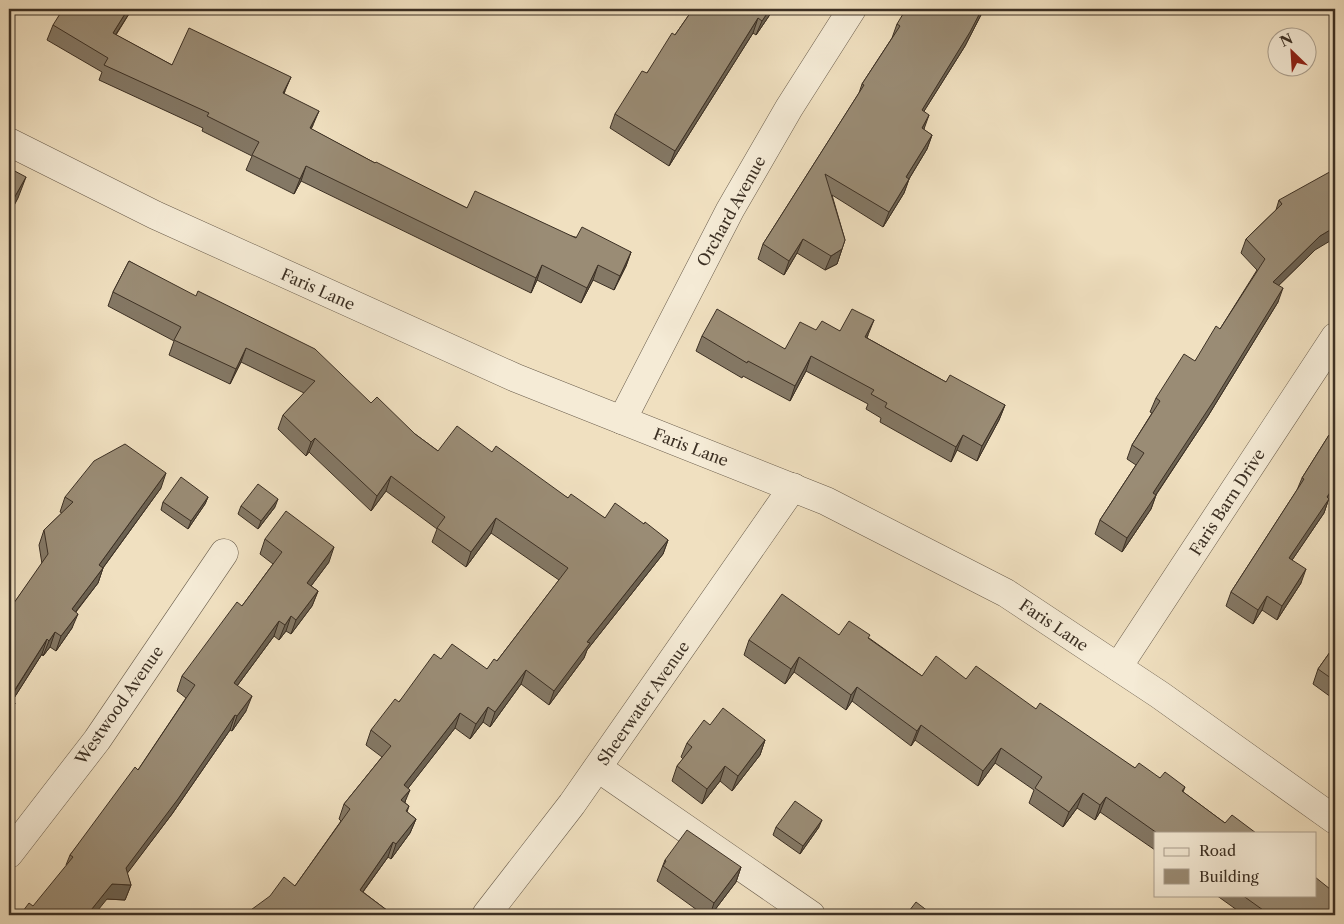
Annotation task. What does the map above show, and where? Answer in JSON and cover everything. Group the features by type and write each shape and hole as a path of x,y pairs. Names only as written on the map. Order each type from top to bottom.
{"street":[{"name":"Orchard Avenue","path":"622,420 730,210 788,108 852,9"},
{"name":"Faris Lane","path":"9,142 164,219 516,378 826,500 1006,593 1118,667 1335,820"},
{"name":"Faris Barn Drive","path":"1118,667 1335,337"},
{"name":"Sheerwater Avenue","path":"486,915 598,768 793,487"},
{"name":"Westwood Avenue","path":"9,854 97,740 224,552"},
{"path":"598,768 811,915"}],"building":[{"path":"63,9 128,9 113,33 172,65 189,28 291,77 283,93 319,111 310,128 375,163 467,208 475,191 576,238 582,227 631,252 620,276 598,265 587,288 542,265 536,278 306,166 300,179 252,155 259,142 207,116 209,113 104,65 108,58 53,25"},
{"path":"693,9 770,9 762,21 758,18 675,151 615,114 642,71 647,73 672,33 675,35"},
{"path":"906,9 924,9 931,13 933,9 982,9 922,110 929,115 922,128 932,135 906,177 909,179 889,212 825,174 845,240 842,249 831,256 803,239 789,261 763,244 900,26 897,24"},
{"path":"9,168 26,177 9,207"},
{"path":"1335,169 1335,227 1320,236 1273,282 1283,288 1213,402 1153,493 1156,495 1127,538 1100,520 1144,453 1132,445 1160,401 1156,398 1184,354 1195,361 1216,326 1220,329 1265,259 1246,239 1282,204 1279,200"},
{"path":"129,261 196,296 198,291 315,349 371,403 377,397 415,434 438,451 457,426 492,452 496,446 568,498 571,494 605,518 615,503 644,524 645,522 668,540 587,642 590,643 554,691 526,670 495,712 488,707 476,724 460,713 404,785 410,790 401,800 409,806 406,811 416,819 396,844 393,842 360,890 388,911 384,915 344,915 337,910 334,915 244,915 270,896 284,877 295,886 350,809 344,804 391,746 371,730 395,699 399,702 434,654 441,659 452,644 487,669 494,659 497,661 568,568 496,518 471,552 437,528 445,517 391,476 377,496 315,438 311,442 283,415 315,381 246,348 236,369 174,340 181,327 113,292"},
{"path":"717,309 785,349 800,322 816,330 822,321 840,331 852,309 874,320 865,337 946,382 950,375 1005,405 982,446 963,435 956,447 885,407 887,403 871,394 874,390 811,356 795,386 748,361 747,363 702,336"},
{"path":"1335,432 1335,485 1327,497 1329,499 1289,558 1306,569 1282,606 1267,596 1258,610 1231,592 1304,479 1302,478 1329,435 1332,437"},
{"path":"125,444 166,473 99,565 103,568 72,609 78,614 61,636 55,632 49,641 47,639 9,699 9,610 48,554 44,530 73,502 65,497 94,461"},
{"path":"181,477 208,497 191,521 163,502"},
{"path":"258,484 278,499 261,521 241,506"},
{"path":"286,511 334,547 307,583 318,591 296,620 291,616 285,625 279,621 234,683 252,696 237,716 235,715 178,799 126,868 131,885 112,884 87,915 20,915 29,903 33,906 73,857 70,855 135,767 138,770 195,685 182,676 237,602 242,606 282,552 265,539"},
{"path":"782,594 839,635 849,621 870,635 868,638 922,676 936,656 966,679 976,666 1036,709 1040,703 1135,768 1139,763 1160,778 1165,772 1185,787 1182,791 1225,823 1232,815 1255,832 1156,832 1106,797 1100,805 1083,793 1069,812 1035,788 1042,777 1001,748 983,771 921,725 917,731 857,687 851,695 799,657 791,669 749,640"},
{"path":"1335,645 1335,681 1318,669"},
{"path":"9,699 15,703 9,712"},
{"path":"723,708 765,740 738,776 725,766 707,789 677,766 692,747 687,743 704,720 710,725"},
{"path":"795,801 822,820 803,846 776,827"},
{"path":"687,830 741,867 714,903 663,866 665,860"},
{"path":"1316,878 1335,893 1335,915 1270,915 1243,896 1316,896"},
{"path":"916,902 933,915 906,915"}]}
